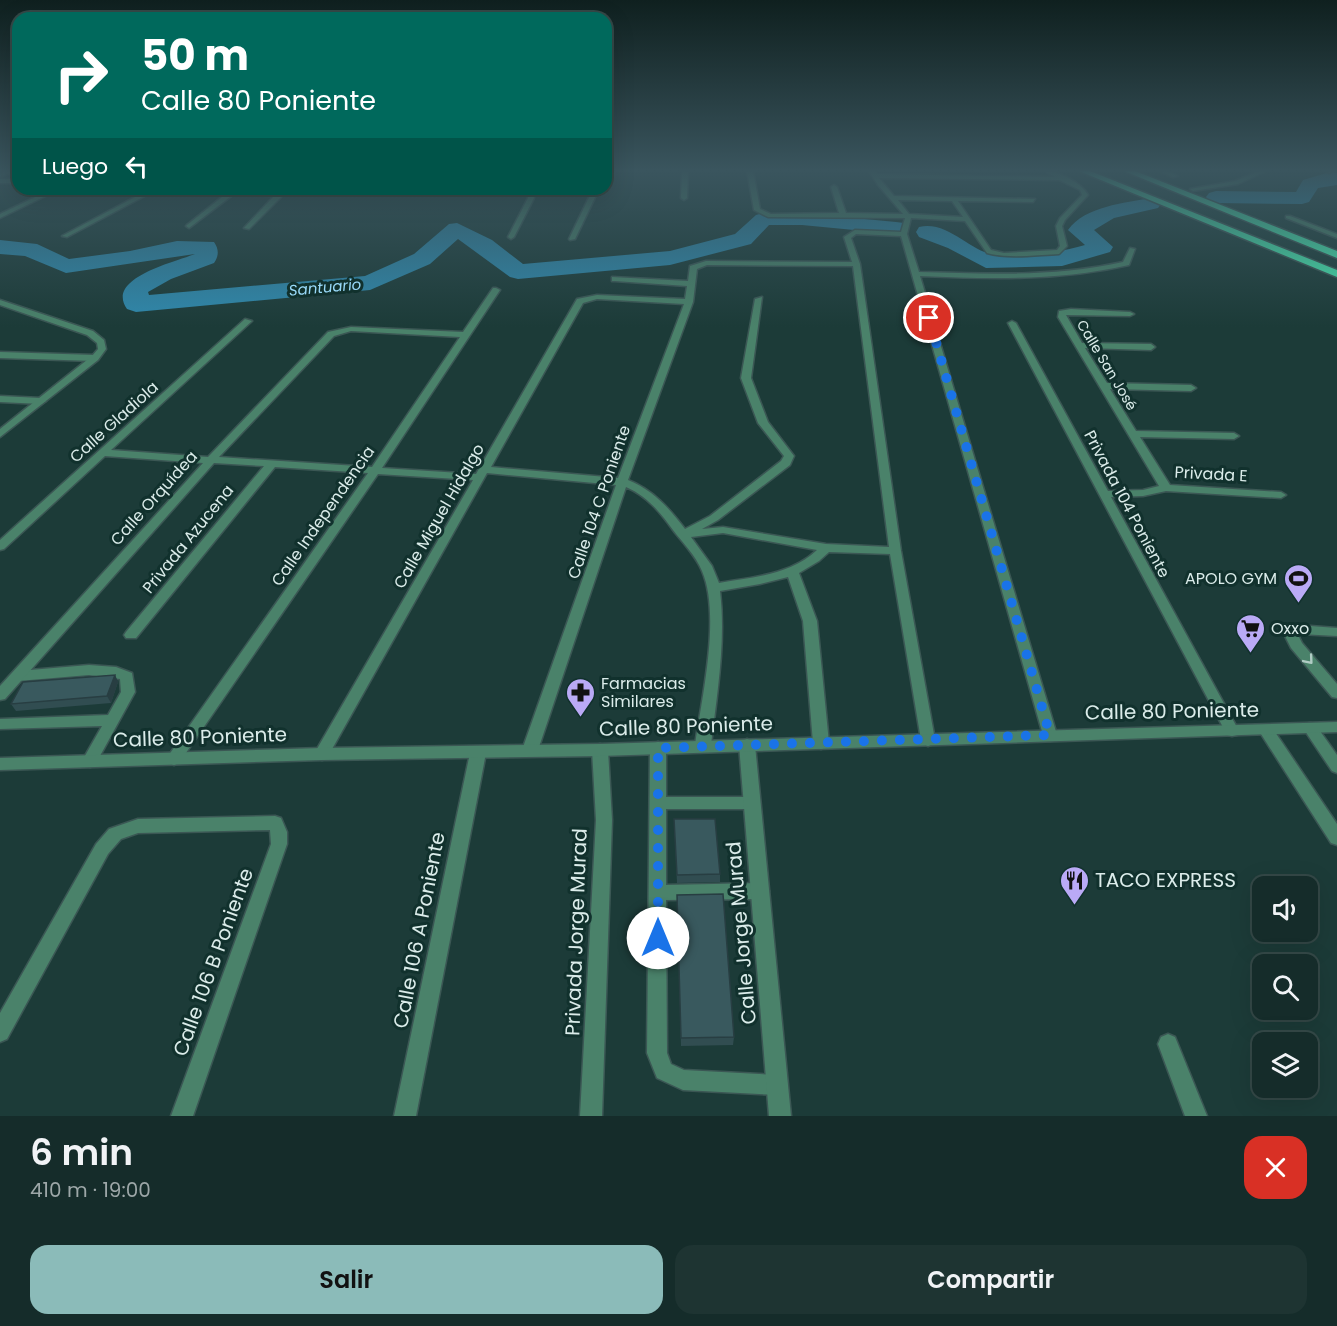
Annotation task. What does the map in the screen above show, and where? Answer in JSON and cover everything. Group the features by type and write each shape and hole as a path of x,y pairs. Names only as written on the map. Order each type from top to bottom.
{"highway":[{"path":"1222,223 1336,266"},
{"path":"1228,223 1336,266"},
{"path":"1236,223 1336,266"},
{"path":"1242,223 1336,266"}],"street":[{"path":"65,236 90,223"},
{"path":"189,226 193,223"},
{"path":"247,228 252,223"},
{"path":"511,237 518,223"},
{"path":"572,239 580,223"},
{"path":"907,223 904,234 1050,735"},
{"path":"970,223 986,249 994,254 1052,254 1064,249 1060,223"},
{"path":"1304,223 1337,236"},
{"path":"904,234 848,234 856,264 895,551 928,740"},
{"path":"916,274 1014,276 1078,272 1126,263 1132,249"},
{"name":"Calle 104 C Poniente","path":"530,750 622,482 689,302 693,268 697,266 856,264"},
{"path":"615,279 692,284"},
{"name":"Calle Independencia","path":"174,759 375,470 496,290"},
{"name":"Calle Miguel Hidalgo","path":"322,754 580,302 586,298 689,302"},
{"path":"683,535 714,518 786,463 789,456 763,423 746,378 759,299"},
{"path":"0,302 90,333 101,342 102,349 95,358 0,434"},
{"name":"Calle San José","path":"1130,314 1062,313 1166,488"},
{"name":"Calle Gladiola","path":"0,546 248,321"},
{"name":"Privada 104 Poniente","path":"1012,323 1232,731"},
{"name":"Calle Orquídea","path":"0,696 210,460 331,334 339,330 467,335"},
{"path":"1079,345 1151,347"},
{"path":"0,355 95,358"},
{"path":"1104,386 1191,388"},
{"path":"0,399 41,401"},
{"path":"1133,434 1234,436"},
{"name":"Privada Azucena","path":"102,453 270,466 482,473 622,482 650,494 703,560 714,588 717,616 704,746"},
{"name":"Privada Azucena","path":"131,634 270,466"},
{"name":"Privada E","path":"1103,494 1143,493 1166,488 1281,495"},
{"path":"683,535 723,530 826,548 895,551"},
{"path":"714,588 793,573 812,564 826,548"},
{"path":"793,573 810,621 821,743"},
{"path":"1337,632 1297,628 1291,634 1296,645 1337,693"},
{"path":"18,676 118,671 127,676 128,692 90,761"},
{"path":"0,724 112,720"},
{"name":"Calle 80 Poniente","path":"0,764 322,754 600,750 1337,727"},
{"path":"1310,728 1337,767"},
{"path":"1266,730 1337,838"},
{"name":"Calle Jorge Murad","path":"747,745 780,1116"},
{"path":"658,748 657,1053 664,1071 683,1080 777,1085"},
{"name":"Privada Jorge Murad","path":"591,1116 604,820 600,750"},
{"name":"Calle 106 A Poniente","path":"405,1116 478,753"},
{"path":"658,803 752,803"},
{"name":"Calle 106 B Poniente","path":"0,1032 102,849 115,834 138,826 275,823 279,832 279,844 182,1116"},
{"path":"658,893 760,891"},
{"path":"1168,1044 1196,1116"}],"building":[{"path":"115,675 107,696 11,704 23,682"},
{"path":"674,819 715,819 720,874 677,875"},
{"path":"723,894 734,1037 681,1038 677,895"}],"waterway":[{"name":"Santuario","path":"0,247 29,249 66,266 130,258 177,248 206,247 206,258 163,274 136,289 136,304 370,283 422,259 457,229 484,245 518,272 670,258 743,239 759,223"},
{"name":"Santuario","path":"845,223 896,228"},
{"name":"Santuario","path":"927,232 956,243 986,261 1062,259 1102,247 1079,230 1090,223"}],"place":[{"name":"APOLO GYM","path":"1298,604"},
{"name":"Oxxo","path":"1250,654"},
{"name":"Farmacias Similares","path":"580,718"},
{"name":"TACO EXPRESS","path":"1074,906"}],"route":[{"path":"658,938 658,748 1050,735 929,318"}]}
